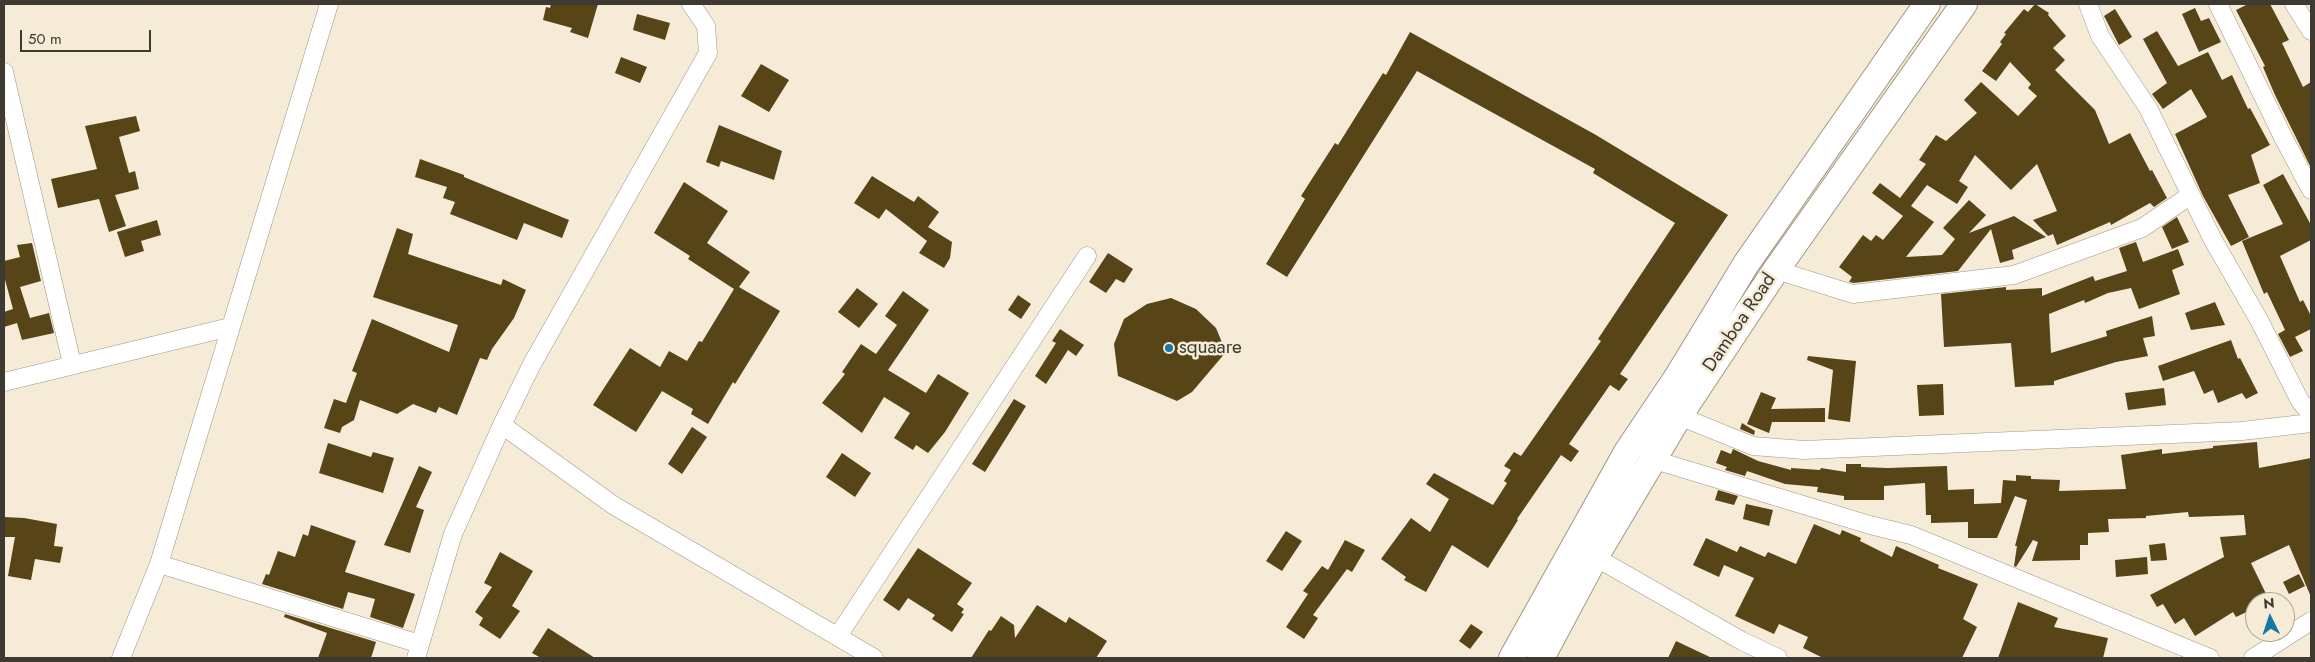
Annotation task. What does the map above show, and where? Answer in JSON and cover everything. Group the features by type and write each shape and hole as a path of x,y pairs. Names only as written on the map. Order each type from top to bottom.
{"main road":[{"name":"Damboa Road","path":"1512,658 1627,452 1678,376 1746,264 1927,4"},
{"name":"Damboa Road","path":"1541,658 1595,556 1678,416 1776,270 1964,4"}],"street":[{"path":"121,658 159,564 329,4"},
{"path":"159,564 418,651 453,534 502,424 532,364 708,54 706,26 691,4"},
{"path":"2088,4 2100,36 2148,108 2213,240 2259,320 2300,401 2311,414"},
{"path":"2218,4 2311,190"},
{"path":"2294,4 2311,31"},
{"path":"4,72 72,364"},
{"path":"1776,270 1854,294 2014,275 2142,228 2191,195"},
{"path":"838,636 1087,256"},
{"path":"4,382 230,327"},
{"path":"1678,416 1753,446 1804,450 2242,431 2311,423"},
{"path":"502,424 613,505 874,658"},
{"path":"1651,459 1851,520 1912,535 2210,658"},
{"path":"1595,556 1742,640 1778,658"},
{"path":"2253,658 2311,621"}],"building":[{"path":"551,4 598,4 588,38 570,32 572,28 543,20 546,7 550,8"},
{"path":"2035,4 2049,13 2048,15 2066,36 2053,48 2065,60 2055,70 2095,110 2109,144 2130,133 2167,198 2154,207 2150,203 2111,225 2110,222 2057,245 2053,234 2048,236 2033,220 2057,211 2037,164 2011,190 1975,155 1959,181 1968,187 1957,204 1927,185 1911,206 1934,222 1906,257 1942,255 1955,239 1943,228 1969,200 1986,215 1969,233 2014,216 2046,237 2012,250 2014,259 2000,263 1991,229 1958,271 1849,282 1852,277 1839,267 1863,235 1871,241 1876,235 1883,240 1903,216 1872,193 1880,183 1900,198 1926,164 1919,160 1936,135 1946,141 1977,113 1964,100 1981,82 2018,116 2037,96 2028,88 2031,84 2010,62 1996,81 1982,71 2002,44 2000,42 2006,34 2004,33 2024,9 2028,12"},
{"path":"2248,4 2270,4 2289,40 2282,43 2303,87 2311,82 2311,168 2275,95 2263,67 2265,66 2236,10"},
{"path":"2195,8 2201,21 2209,18 2221,42 2199,52 2182,14"},
{"path":"2115,9 2132,37 2119,45 2104,16"},
{"path":"637,14 670,23 665,40 633,30"},
{"path":"2157,31 2178,66 2208,52 2222,80 2232,75 2248,109 2250,108 2270,145 2251,155 2260,183 2228,195 2249,237 2231,246 2203,196 2175,134 2207,117 2191,89 2163,109 2152,94 2167,83 2143,39"},
{"path":"1410,32 1596,135 1728,215 1620,374 1628,379 1619,391 1610,385 1569,444 1579,451 1571,462 1561,455 1517,519 1488,568 1452,545 1426,592 1404,580 1406,577 1381,559 1411,518 1430,532 1449,499 1426,484 1434,473 1493,505 1507,483 1504,481 1511,470 1504,466 1514,452 1521,456 1601,341 1598,339 1675,223 1593,173 1595,169 1417,71 1287,277 1266,264 1305,199 1301,196 1335,143 1338,145 1383,73 1386,75"},
{"path":"621,57 647,67 640,83 615,73"},
{"path":"761,64 789,80 769,112 741,96"},
{"path":"136,116 140,131 119,137 129,173 135,171 139,189 115,195 126,226 109,232 99,199 58,208 51,179 97,169 85,126"},
{"path":"719,125 782,151 774,180 721,161 719,167 706,162"},
{"path":"420,159 464,175 464,177 569,220 562,238 524,223 517,240 450,214 455,202 443,198 447,187 415,177"},
{"path":"2283,174 2311,225 2311,240 2280,256 2300,302 2303,300 2311,316 2311,329 2295,337 2303,351 2290,357 2278,334 2285,330 2267,292 2264,294 2242,241 2283,224 2263,185"},
{"path":"872,176 914,202 918,196 939,212 928,227 952,242 950,258 944,268 919,253 927,241 886,209 879,219 854,203"},
{"path":"684,182 728,211 707,243 750,272 739,287 780,311 708,424 691,414 693,409 662,391 636,432 593,405 630,348 660,367 669,351 687,361 699,341 702,342 734,289 688,259 690,256 654,233"},
{"path":"2177,217 2189,242 2172,249 2162,227"},
{"path":"157,220 161,235 141,241 144,251 125,257 117,232"},
{"path":"397,228 413,234 408,254 501,285 503,279 526,290 514,318 492,349 487,360 480,358 457,415 439,407 436,413 413,404 397,414 360,400 354,420 342,427 340,433 324,428 334,399 346,403 357,373 352,371 372,319 449,352 458,325 373,297"},
{"path":"2136,242 2143,262 2178,249 2184,265 2172,270 2180,294 2139,309 2131,288 2108,293 2085,303 2084,300 2049,314 2051,353 2107,336 2106,331 2152,316 2155,336 2143,338 2148,356 2116,362 2054,381 2054,385 2015,387 2011,343 1944,347 1941,294 2006,287 2006,290 2042,288 2042,296 2093,276 2095,281 2127,271 2119,248"},
{"path":"32,243 41,281 20,287 30,318 49,313 54,333 22,340 17,323 4,327 4,312 13,309 4,276 4,261 20,257 17,245"},
{"path":"1108,253 1133,269 1124,283 1116,279 1106,293 1089,282"},
{"path":"857,288 878,304 859,328 838,312"},
{"path":"903,291 929,310 888,370 926,393 938,374 969,393 945,432 928,453 916,445 913,450 894,438 910,413 884,397 862,433 822,403 845,374 842,372 861,344 876,354 897,325 885,316"},
{"path":"1018,295 1031,304 1021,319 1008,310"},
{"name":"squaare","path":"1171,298 1196,309 1216,328 1226,352 1192,392 1177,401 1118,376 1114,344 1124,319 1147,304"},
{"path":"2215,302 2225,325 2191,330 2185,313"},
{"path":"1060,329 1084,345 1076,356 1068,350 1046,384 1035,376 1056,343 1052,341"},
{"path":"2231,340 2238,359 2240,358 2258,393 2246,399 2242,393 2218,403 2213,390 2204,394 2194,371 2163,381 2158,366"},
{"path":"1808,356 1856,361 1850,422 1828,419 1833,370 1807,360"},
{"path":"1943,384 1944,415 1919,416 1917,385"},
{"path":"2164,388 2166,405 2128,410 2125,393"},
{"path":"1761,392 1776,398 1771,409 1825,408 1825,422 1772,422 1769,433 1747,424"},
{"path":"1014,399 1026,406 985,472 972,464"},
{"path":"1742,423 1755,431 1754,435 1740,429"},
{"path":"692,427 707,437 682,474 668,464"},
{"path":"2257,442 2259,468 2311,458 2311,597 2289,545 2251,563 2265,592 2245,592 2245,613 2236,617 2233,612 2195,636 2184,618 2175,624 2163,604 2157,607 2150,595 2224,557 2220,537 2246,535 2244,515 2189,517 2188,512 2146,516 2146,518 2108,519 2109,532 2088,533 2088,545 2080,545 2080,560 2032,561 2038,542 2033,540 2016,567 2014,566 2017,546 2015,546 2027,500 2015,496 1997,538 1968,538 1968,522 1931,523 1931,515 1926,515 1925,483 1884,486 1884,500 1844,500 1844,496 1817,492 1818,487 1785,484 1747,471 1745,476 1725,470 1727,467 1716,463 1721,450 1731,454 1733,449 1758,461 1791,470 1791,468 1820,470 1821,468 1846,472 1846,464 1861,464 1861,467 1888,468 1947,466 1948,490 1974,489 1974,504 2001,503 2003,480 2016,481 2016,475 2031,476 2031,479 2060,480 2059,491 2126,489 2121,455 2162,449 2162,454 2213,448 2213,446"},
{"path":"328,443 371,457 373,452 394,458 383,493 319,473"},
{"path":"842,453 871,473 855,497 826,477"},
{"path":"419,466 432,472 416,507 424,510 410,553 384,545"},
{"path":"1718,490 1738,496 1734,505 1715,500"},
{"path":"1746,504 1773,510 1769,526 1743,519"},
{"path":"4,517 24,518 57,524 54,546 63,547 60,563 35,559 31,580 8,576 15,537 4,537"},
{"path":"1814,524 1840,535 1842,530 1861,538 1860,541 1892,557 1896,546 1939,565 1938,568 1978,584 1963,619 1977,627 1962,658 1823,658 1803,648 1808,637 1779,624 1774,634 1735,616 1754,578 1724,565 1719,577 1693,565 1706,538 1737,552 1740,546 1765,557 1768,552 1796,564"},
{"path":"311,525 356,541 345,572 415,594 403,628 370,617 375,599 348,592 343,609 262,584 266,574 269,575 278,551 295,557 303,534 308,536"},
{"path":"1286,531 1302,541 1282,571 1266,561"},
{"path":"1345,540 1365,550 1352,572 1347,569 1313,615 1318,618 1304,639 1286,627 1308,594 1303,591 1322,566 1328,570"},
{"path":"2165,543 2167,560 2151,561 2149,545"},
{"path":"918,548 972,583 957,604 964,609 961,613 964,614 952,632 932,619 935,615 908,598 899,611 883,600"},
{"path":"500,552 533,571 512,606 520,611 500,639 479,625 483,618 475,612 492,587 484,583"},
{"path":"2147,557 2148,574 2116,577 2115,560"},
{"path":"2299,574 2305,586 2293,592 2288,592 2283,582"},
{"path":"2018,602 2058,618 2054,627 2108,638 2103,658 1998,658"},
{"path":"1037,605 1066,623 1069,617 1107,641 1096,658 971,658 989,630 991,631 1001,616 1014,625 1015,638"},
{"path":"285,614 376,642 371,658 318,658 327,633 284,617"},
{"path":"1471,624 1483,632 1470,649 1459,641"},
{"path":"548,628 595,658 541,658 532,653"},
{"path":"1676,641 1712,658 1668,658"}],"place":[{"name":"squaare","path":"1169,348"}]}
